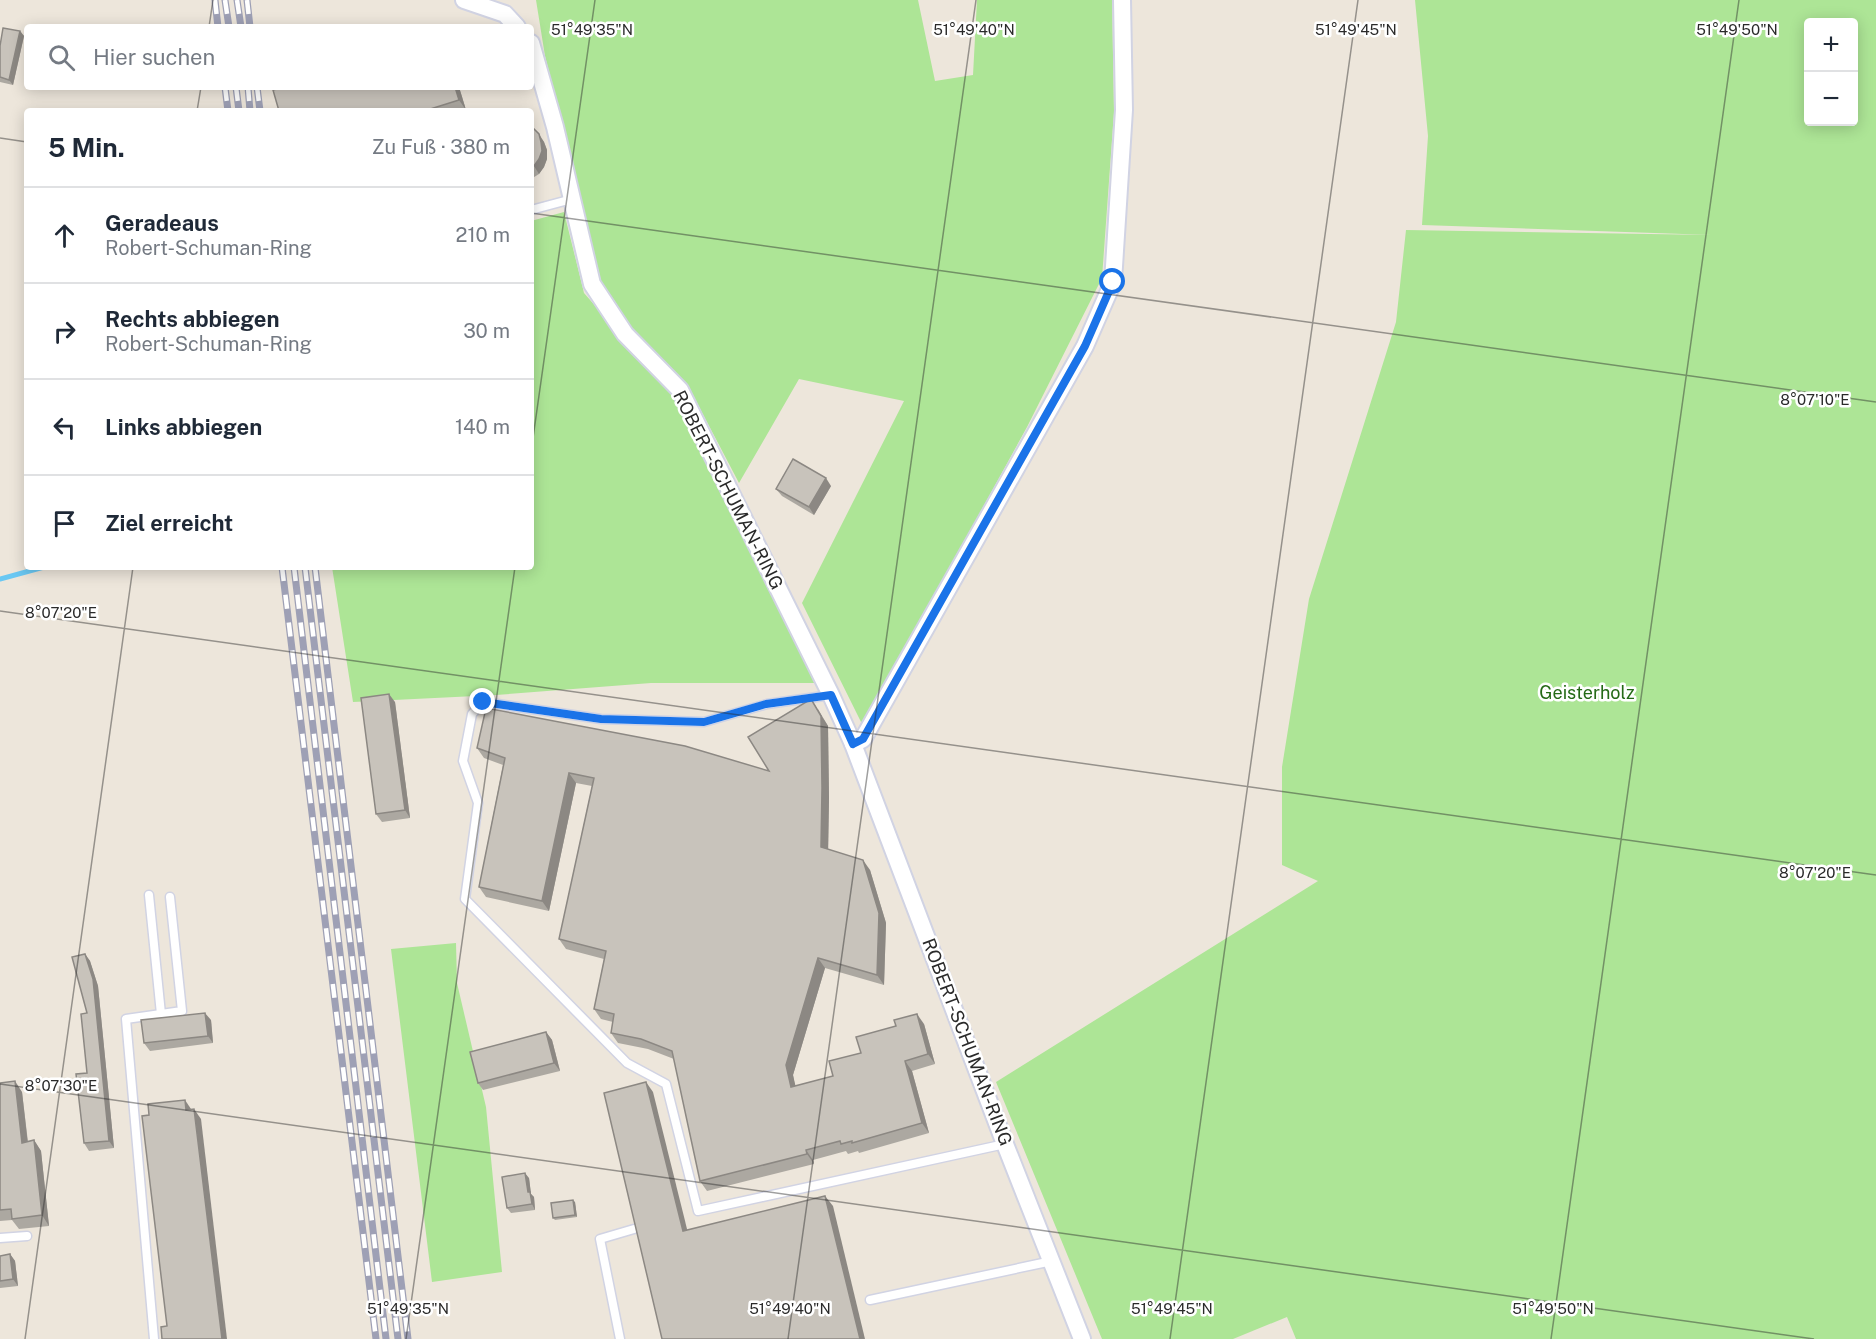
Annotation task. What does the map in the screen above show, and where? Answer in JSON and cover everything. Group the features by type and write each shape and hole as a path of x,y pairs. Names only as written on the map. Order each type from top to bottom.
{"street":[{"path":"464,0 505,14 514,24"},
{"path":"853,744 863,739 1085,346 1113,282 1124,110 1122,0"},
{"name":"ROBERT-SCHUMAN-RING","path":"534,54 555,127 591,284 626,334 680,390 831,695 853,744 1005,1144 1082,1339"}],"lane":[{"path":"534,209 572,199"},
{"path":"831,695 766,704 704,722 601,719 483,702 472,714 463,761 478,803 465,899 627,1063 666,1084 698,1211 1005,1144"},
{"path":"149,896 161,1014"},
{"path":"154,1339 126,1019 182,1011 170,897"},
{"path":"620,1339 600,1239 634,1229"},
{"path":"0,1238 27,1236"},
{"path":"870,1300 1052,1262"}],"green space":[{"path":"536,0 918,0 935,81 973,75 977,0 1112,0 1114,112 1102,278 1027,427 863,726 802,603 904,401 799,379 739,483 687,384 630,328 601,281 545,56"},
{"name":"Geisterholz","path":"1415,0 1876,0 1876,1339 1296,1339 1287,1317 1233,1339 1102,1339 996,1082 1318,881 1282,865 1282,767 1309,599 1396,322 1406,230 1712,235 1422,225 1428,136"},
{"path":"564,212 584,293 674,396 815,683 651,683 496,695 353,702 332,570 534,570 534,220"},
{"path":"456,943 457,983 486,1107 502,1272 432,1282 391,949"}],"building":[{"path":"3,28 20,31 9,80 0,77 0,46"},
{"path":"273,90 456,90 459,100 434,108 278,108"},
{"path":"534,129 539,134 541,142 542,151 534,166"},
{"path":"793,459 826,478 809,507 776,489"},
{"path":"389,694 405,810 376,814 361,698"},
{"path":"811,699 821,716 821,847 863,860 879,913 877,975 818,958 786,1065 791,1087 833,1076 829,1061 861,1053 856,1037 896,1026 894,1020 917,1014 928,1054 905,1061 922,1123 852,1143 852,1141 841,1144 840,1141 806,1150 807,1154 700,1181 672,1051 641,1039 611,1033 614,1014 594,1009 606,951 559,939 594,778 569,773 542,901 479,887 505,758 477,748 486,708 685,746 769,771 748,737"},
{"path":"85,954 93,979 109,1141 84,1143 76,1074 87,1073 81,1014 87,1013 72,957"},
{"path":"205,1013 208,1036 144,1043 141,1020"},
{"path":"546,1032 554,1063 478,1083 470,1052"},
{"path":"15,1081 22,1143 34,1140 42,1215 12,1219 11,1209 0,1210 0,1083"},
{"path":"646,1082 683,1231 825,1196 860,1339 662,1339 604,1093"},
{"path":"185,1100 186,1110 194,1109 222,1339 162,1339 161,1327 167,1326 142,1116 149,1115 148,1104"},
{"path":"525,1173 532,1204 507,1208 502,1177"},
{"path":"573,1200 575,1215 553,1218 551,1203"},
{"path":"10,1254 13,1279 0,1281 0,1256"}],"waterway":[{"path":"0,579 33,570"}],"railway":[{"path":"215,0 218,24"},
{"path":"225,0 229,24"},
{"path":"237,0 241,24"},
{"path":"247,0 250,24"},
{"path":"225,90 228,108"},
{"path":"236,90 239,108"},
{"path":"248,90 250,108"},
{"path":"257,90 260,108"},
{"path":"282,570 376,1339"},
{"path":"294,570 386,1339"},
{"path":"305,570 398,1339"},
{"path":"315,570 408,1339"}],"route":[{"path":"483,702 601,719 704,722 766,704 831,695 853,744 863,739 1085,346 1113,282"}]}
